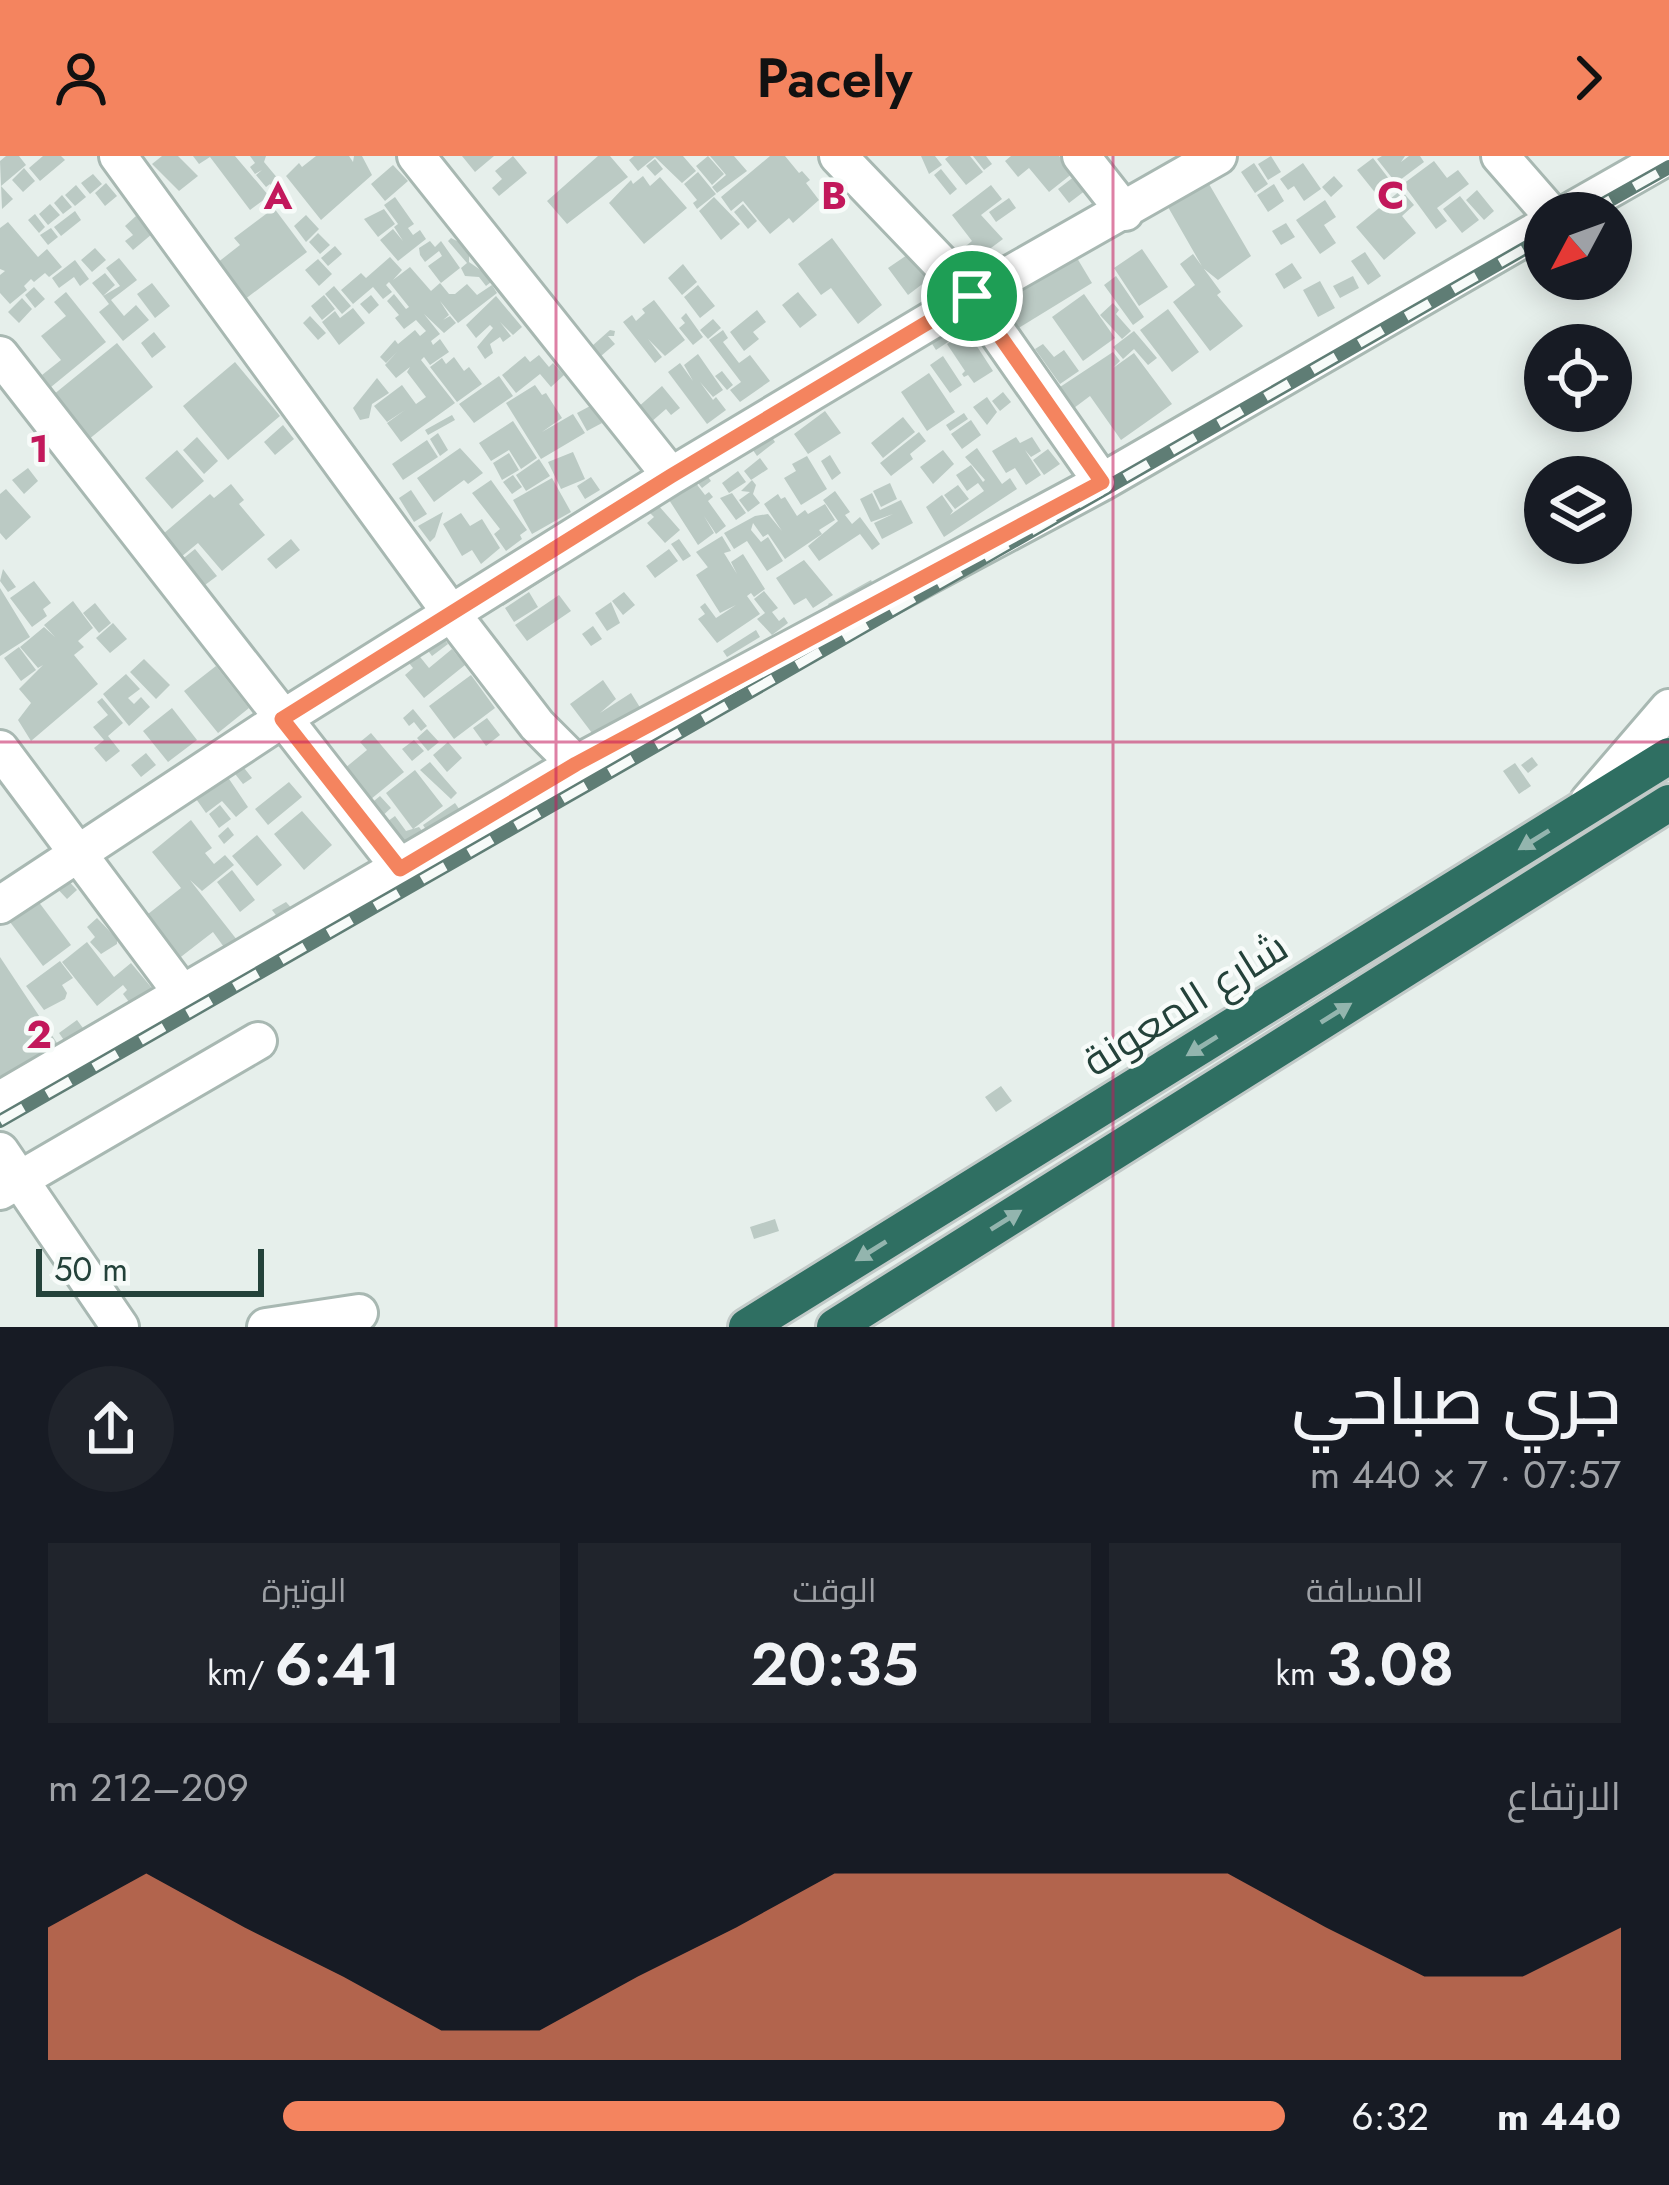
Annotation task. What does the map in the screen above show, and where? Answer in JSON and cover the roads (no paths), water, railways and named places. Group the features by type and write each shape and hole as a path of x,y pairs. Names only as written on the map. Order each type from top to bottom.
{"highway":[{"name":"شارع المعونة","path":"747,1327 1669,757"},
{"name":"شارع المعونة","path":"836,1327 1669,803"}],"street":[{"path":"118,156 451,613 537,725 576,764"},
{"path":"416,156 671,476"},
{"path":"838,156 972,296 1102,482"},
{"path":"1081,156 1125,212"},
{"path":"0,905 282,719 671,476 1217,156"},
{"path":"1500,156 1532,192"},
{"path":"1605,192 1668,156"},
{"path":"0,1100 576,764 1102,482 1524,238"},
{"path":"0,355 400,869"},
{"path":"1580,812 1669,708"},
{"path":"0,748 179,988 189,990"},
{"path":"120,1327 6,1174 258,1041"},
{"path":"266,1327 358,1313"}],"railway":[{"path":"1624,192 1669,167"},
{"path":"0,1121 1524,249"}]}
